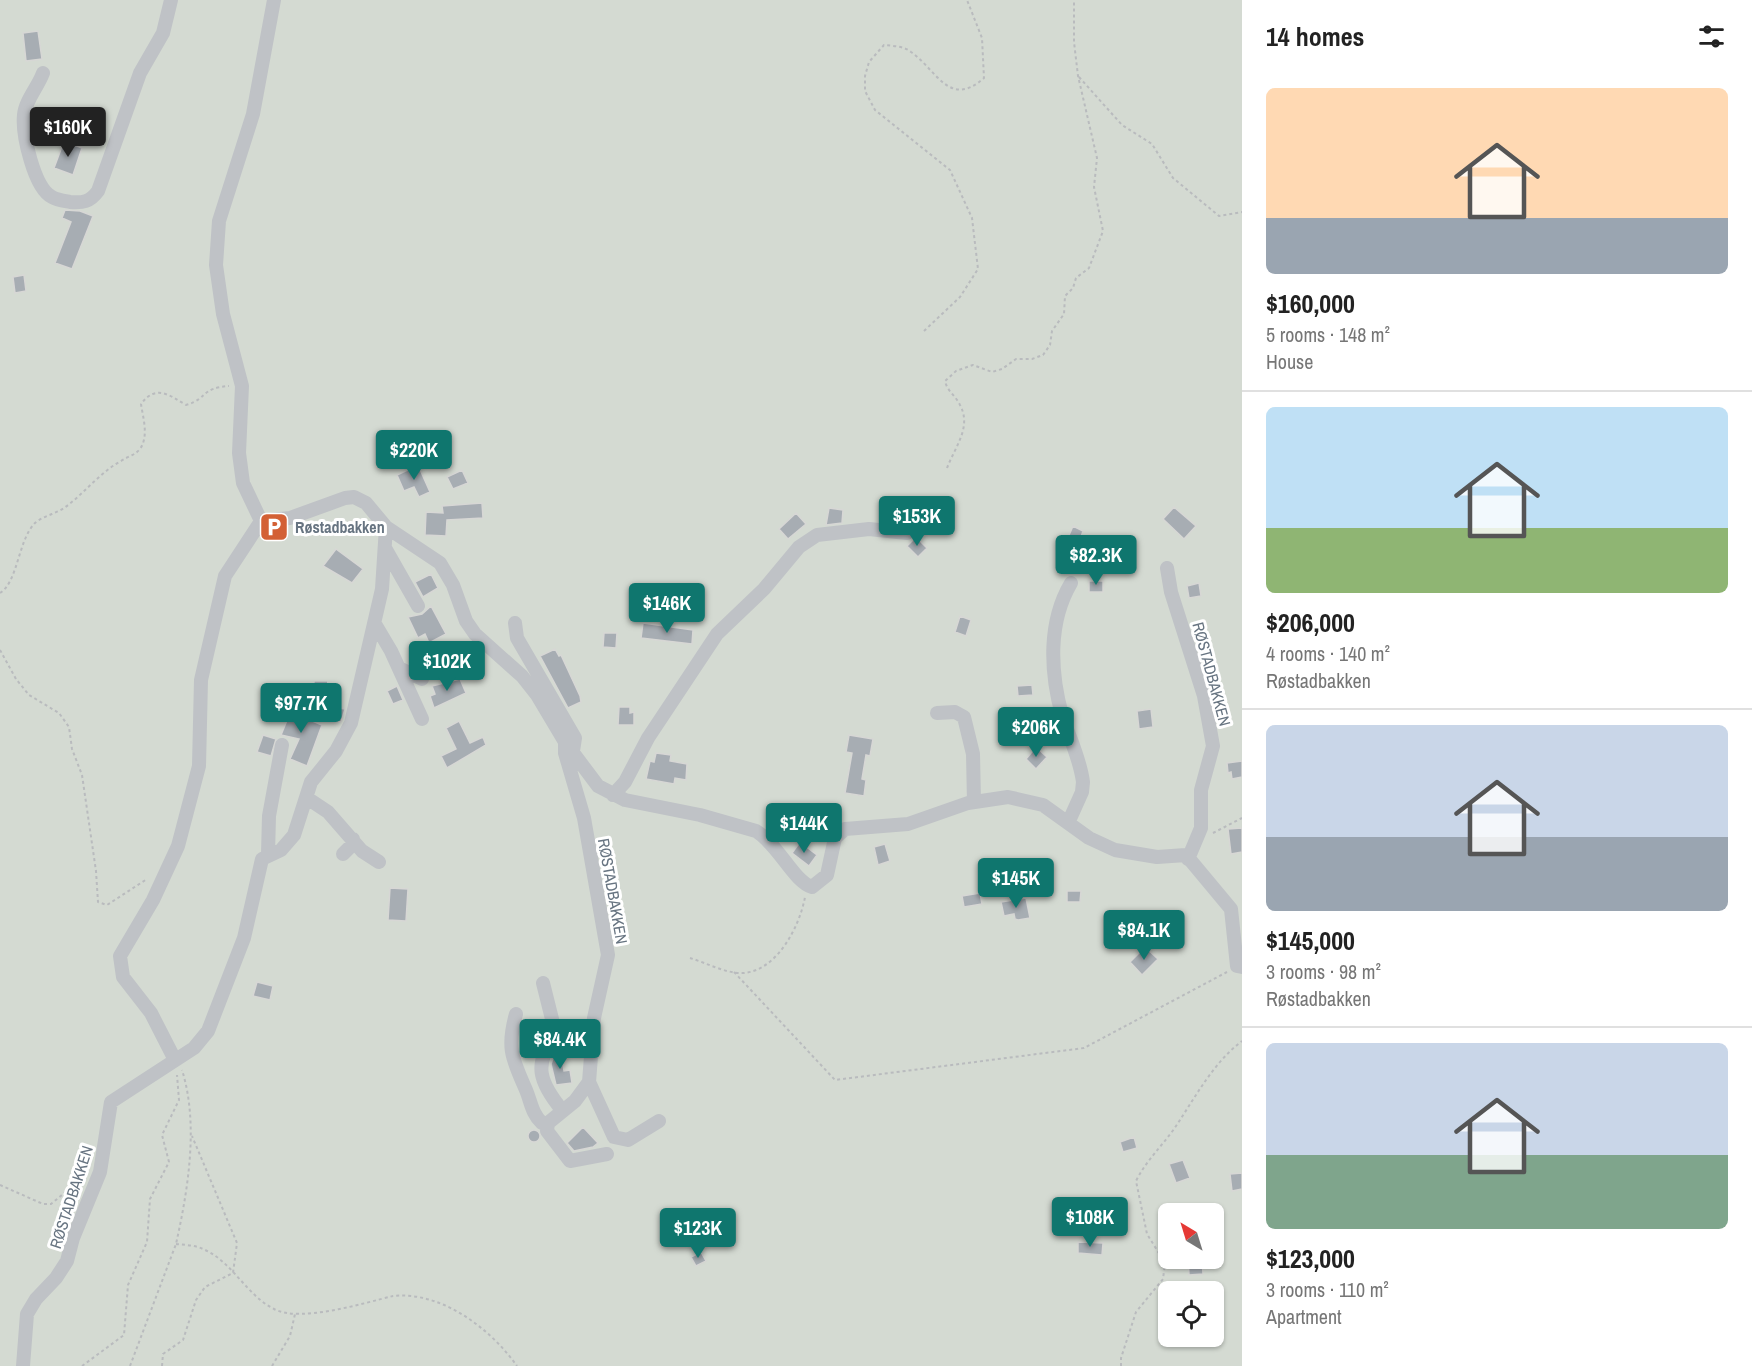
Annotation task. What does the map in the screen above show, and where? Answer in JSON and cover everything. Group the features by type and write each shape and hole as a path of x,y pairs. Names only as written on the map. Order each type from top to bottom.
{"street":[{"path":"43,73 25,108 23,118 33,167 41,185 52,197 83,203 93,198 98,191 140,73 163,33 171,0"},
{"path":"175,1060 151,1013 123,977 120,956 153,900 178,846 199,766 201,680 225,576 261,521 243,483 239,453 242,386 218,288 216,242 223,204 253,114 274,0"},
{"name":"RØSTADBAKKEN","path":"261,521 290,518 354,497 366,502 386,527 440,563 453,585 466,621 475,634 527,682 548,710 569,747 593,781 613,795 756,831 772,842 798,879 806,885"},
{"path":"268,854 281,850 294,835 316,773 336,751 349,727 382,589 386,527"},
{"path":"613,795 625,782 648,738 717,634 764,589 799,547 817,535 869,529 907,533"},
{"path":"384,547 418,606"},
{"name":"RØSTADBAKKEN","path":"1167,568 1171,592 1197,672 1213,746 1202,790 1198,837 1188,858"},
{"path":"1069,821 1082,792 1083,782 1060,706 1053,645 1057,610 1071,583"},
{"name":"RØSTADBAKKEN","path":"515,623 517,638 573,732 576,745 569,747 565,753 584,818 608,948 608,963 594,1018 589,1082 614,1137 628,1140 659,1121"},
{"path":"375,624 399,668 422,719"},
{"path":"399,668 422,679"},
{"path":"937,713 955,712 964,717 973,754 974,802"},
{"name":"RØSTADBAKKEN","path":"23,1366 25,1324 29,1310 68,1261 73,1238 100,1172 111,1102 198,1044 213,1020 243,938 259,868 268,854 269,816 282,745"},
{"path":"806,885 812,886 819,883 827,875 835,838 845,829 908,824 974,802 1008,797 1029,800 1069,821 1089,838 1115,849 1157,857 1182,855 1188,858 1231,909 1240,967"},
{"path":"307,798 338,820 362,851 379,862"},
{"path":"343,854 352,845 353,839"},
{"path":"543,983 556,1035 544,1049 540,1067 544,1083 562,1110"},
{"path":"516,1014 512,1028 513,1063 534,1115 542,1123 548,1123"},
{"path":"589,1082 579,1096 548,1123 547,1131 570,1161 607,1154"}],"path":[{"path":"924,331 960,297 978,269 972,218 950,170 875,110 865,91 865,76 869,62 884,45 897,46 911,51 939,80 957,90 972,89 984,78 982,38 967,0"},
{"path":"947,468 963,434 965,423 959,401 946,387 945,381 956,371 973,365 992,372 1002,369 1016,359 1032,359 1043,354 1050,345 1052,331 1064,314 1065,296 1073,288 1076,278 1089,268 1102,231 1094,187 1097,158 1078,76 1074,42 1074,0"},
{"path":"1078,76 1122,125 1152,144 1173,178 1220,216 1242,212"},
{"path":"0,593 8,585 25,537 35,524 63,508 92,481 122,460 134,456 141,447 145,438 141,404 147,396 156,391 164,392 186,405 195,403 208,389 242,386"},
{"path":"0,650 16,679 29,694 59,712 69,727 72,749 82,775 96,871 98,902 107,905 149,878"},
{"path":"1198,837 1211,834 1242,818"},
{"path":"690,958 734,972 754,970 786,944 803,913 806,885"},
{"path":"734,972 835,1080 1084,1048 1240,967"},
{"path":"1121,1366 1120,1358 1136,1312 1163,1279 1165,1263 1147,1234 1136,1181 1146,1161 1173,1130 1213,1069 1242,1041"},
{"path":"130,1366 176,1244 191,1133 183,1071 175,1060"},
{"path":"82,1366 124,1335 128,1286 147,1242 150,1199 170,1162 162,1135 179,1101 175,1060"},
{"path":"191,1133 237,1243 233,1273"},
{"path":"0,1185 44,1204 51,1204 85,1175 100,1172"},
{"path":"176,1244 201,1248 217,1256 274,1310 295,1314 409,1294 430,1298 468,1319 504,1347 517,1366"},
{"path":"162,1366 163,1354 183,1340 195,1300 205,1287 233,1273"},
{"path":"272,1366 290,1336 295,1314"}],"shaded area":[{"path":"0,0 1242,0 1242,1366 0,1366"}],"building":[{"path":"38,31 42,59 26,61 23,33"},
{"path":"64,141 82,148 73,175 54,168"},
{"path":"65,210 80,211 93,216 72,269 55,263 71,222 62,218"},
{"path":"24,275 26,291 15,293 13,277"},
{"path":"418,465 430,492 419,497 414,487 404,491 397,475"},
{"path":"462,470 468,483 453,489 447,477"},
{"path":"482,503 483,518 447,520 446,536 425,535 426,512 443,513 442,506"},
{"path":"1174,507 1196,526 1184,539 1163,519"},
{"path":"829,508 843,510 842,523 826,525"},
{"path":"796,513 806,524 788,539 779,529"},
{"path":"1073,526 1083,531 1081,537 1087,539 1078,563 1060,556"},
{"path":"916,537 927,548 918,557 907,546"},
{"path":"336,549 363,569 352,583 323,566"},
{"path":"431,574 438,588 423,597 415,582"},
{"path":"1089,581 1103,581 1103,592 1089,592"},
{"path":"1199,583 1201,596 1189,598 1187,586"},
{"path":"431,606 446,634 429,643 425,634 418,638 408,617 422,614"},
{"path":"960,616 971,620 966,636 955,632"},
{"path":"643,623 693,630 692,644 641,638"},
{"path":"604,633 617,633 616,648 603,647"},
{"path":"555,649 559,656 561,655 580,696 581,702 568,708 540,656"},
{"path":"460,679 466,693 434,708 430,696 435,694 432,686"},
{"path":"314,681 328,681 327,687 332,687 332,698 313,697"},
{"path":"1032,685 1033,695 1018,696 1017,686"},
{"path":"397,686 403,700 393,704 387,691"},
{"path":"291,701 304,709 300,716 322,725 307,766 290,759 299,739 281,735 290,713 286,710"},
{"path":"1021,706 1028,722 1014,728 1008,711"},
{"path":"332,707 345,709 341,722 330,720"},
{"path":"619,707 630,707 630,713 634,712 634,725 618,725"},
{"path":"1151,709 1153,727 1139,729 1137,711"},
{"path":"459,721 470,743 483,737 486,745 447,768 441,756 456,749 446,728"},
{"path":"263,735 276,739 271,756 257,752"},
{"path":"849,735 873,739 870,756 866,755 862,779 866,780 864,796 845,793 852,753 846,752"},
{"path":"1036,747 1047,757 1036,769 1026,759"},
{"path":"656,753 671,755 670,761 687,764 686,780 675,778 674,784 646,779 650,761 654,762"},
{"path":"1242,761 1242,777 1232,779 1231,772 1228,773 1227,763"},
{"path":"800,806 801,815 807,814 807,830 795,832 788,826 786,808"},
{"path":"1242,828 1242,852 1231,854 1228,829"},
{"path":"800,842 817,855 809,866 792,853"},
{"path":"885,844 890,861 878,865 874,847"},
{"path":"390,888 408,889 406,921 388,920"},
{"path":"1067,891 1081,891 1080,902 1067,902"},
{"path":"980,893 982,904 964,907 962,896"},
{"path":"1026,898 1030,918 1018,920 1015,919 1014,914 1004,916 1001,902"},
{"path":"1145,947 1158,959 1142,975 1130,962"},
{"path":"257,982 273,986 270,1000 253,996"},
{"path":"560,1048 564,1071 570,1070 572,1083 556,1085 551,1064 556,1050"},
{"path":"583,1127 598,1143 593,1147 574,1151 567,1143"},
{"path":"536,1130 540,1136 536,1142 532,1142 528,1134"},
{"path":"1134,1137 1137,1148 1123,1152 1120,1142"},
{"path":"1183,1160 1190,1178 1176,1183 1169,1164"},
{"path":"1242,1173 1242,1189 1232,1191 1230,1174"},
{"path":"1078,1242 1103,1243 1102,1255 1078,1253"},
{"path":"701,1252 706,1261 696,1266 691,1257"},
{"path":"1189,1269 1203,1269 1203,1274 1189,1275"}],"place":[{"name":"Røstadbakken","path":"274,527"}]}
